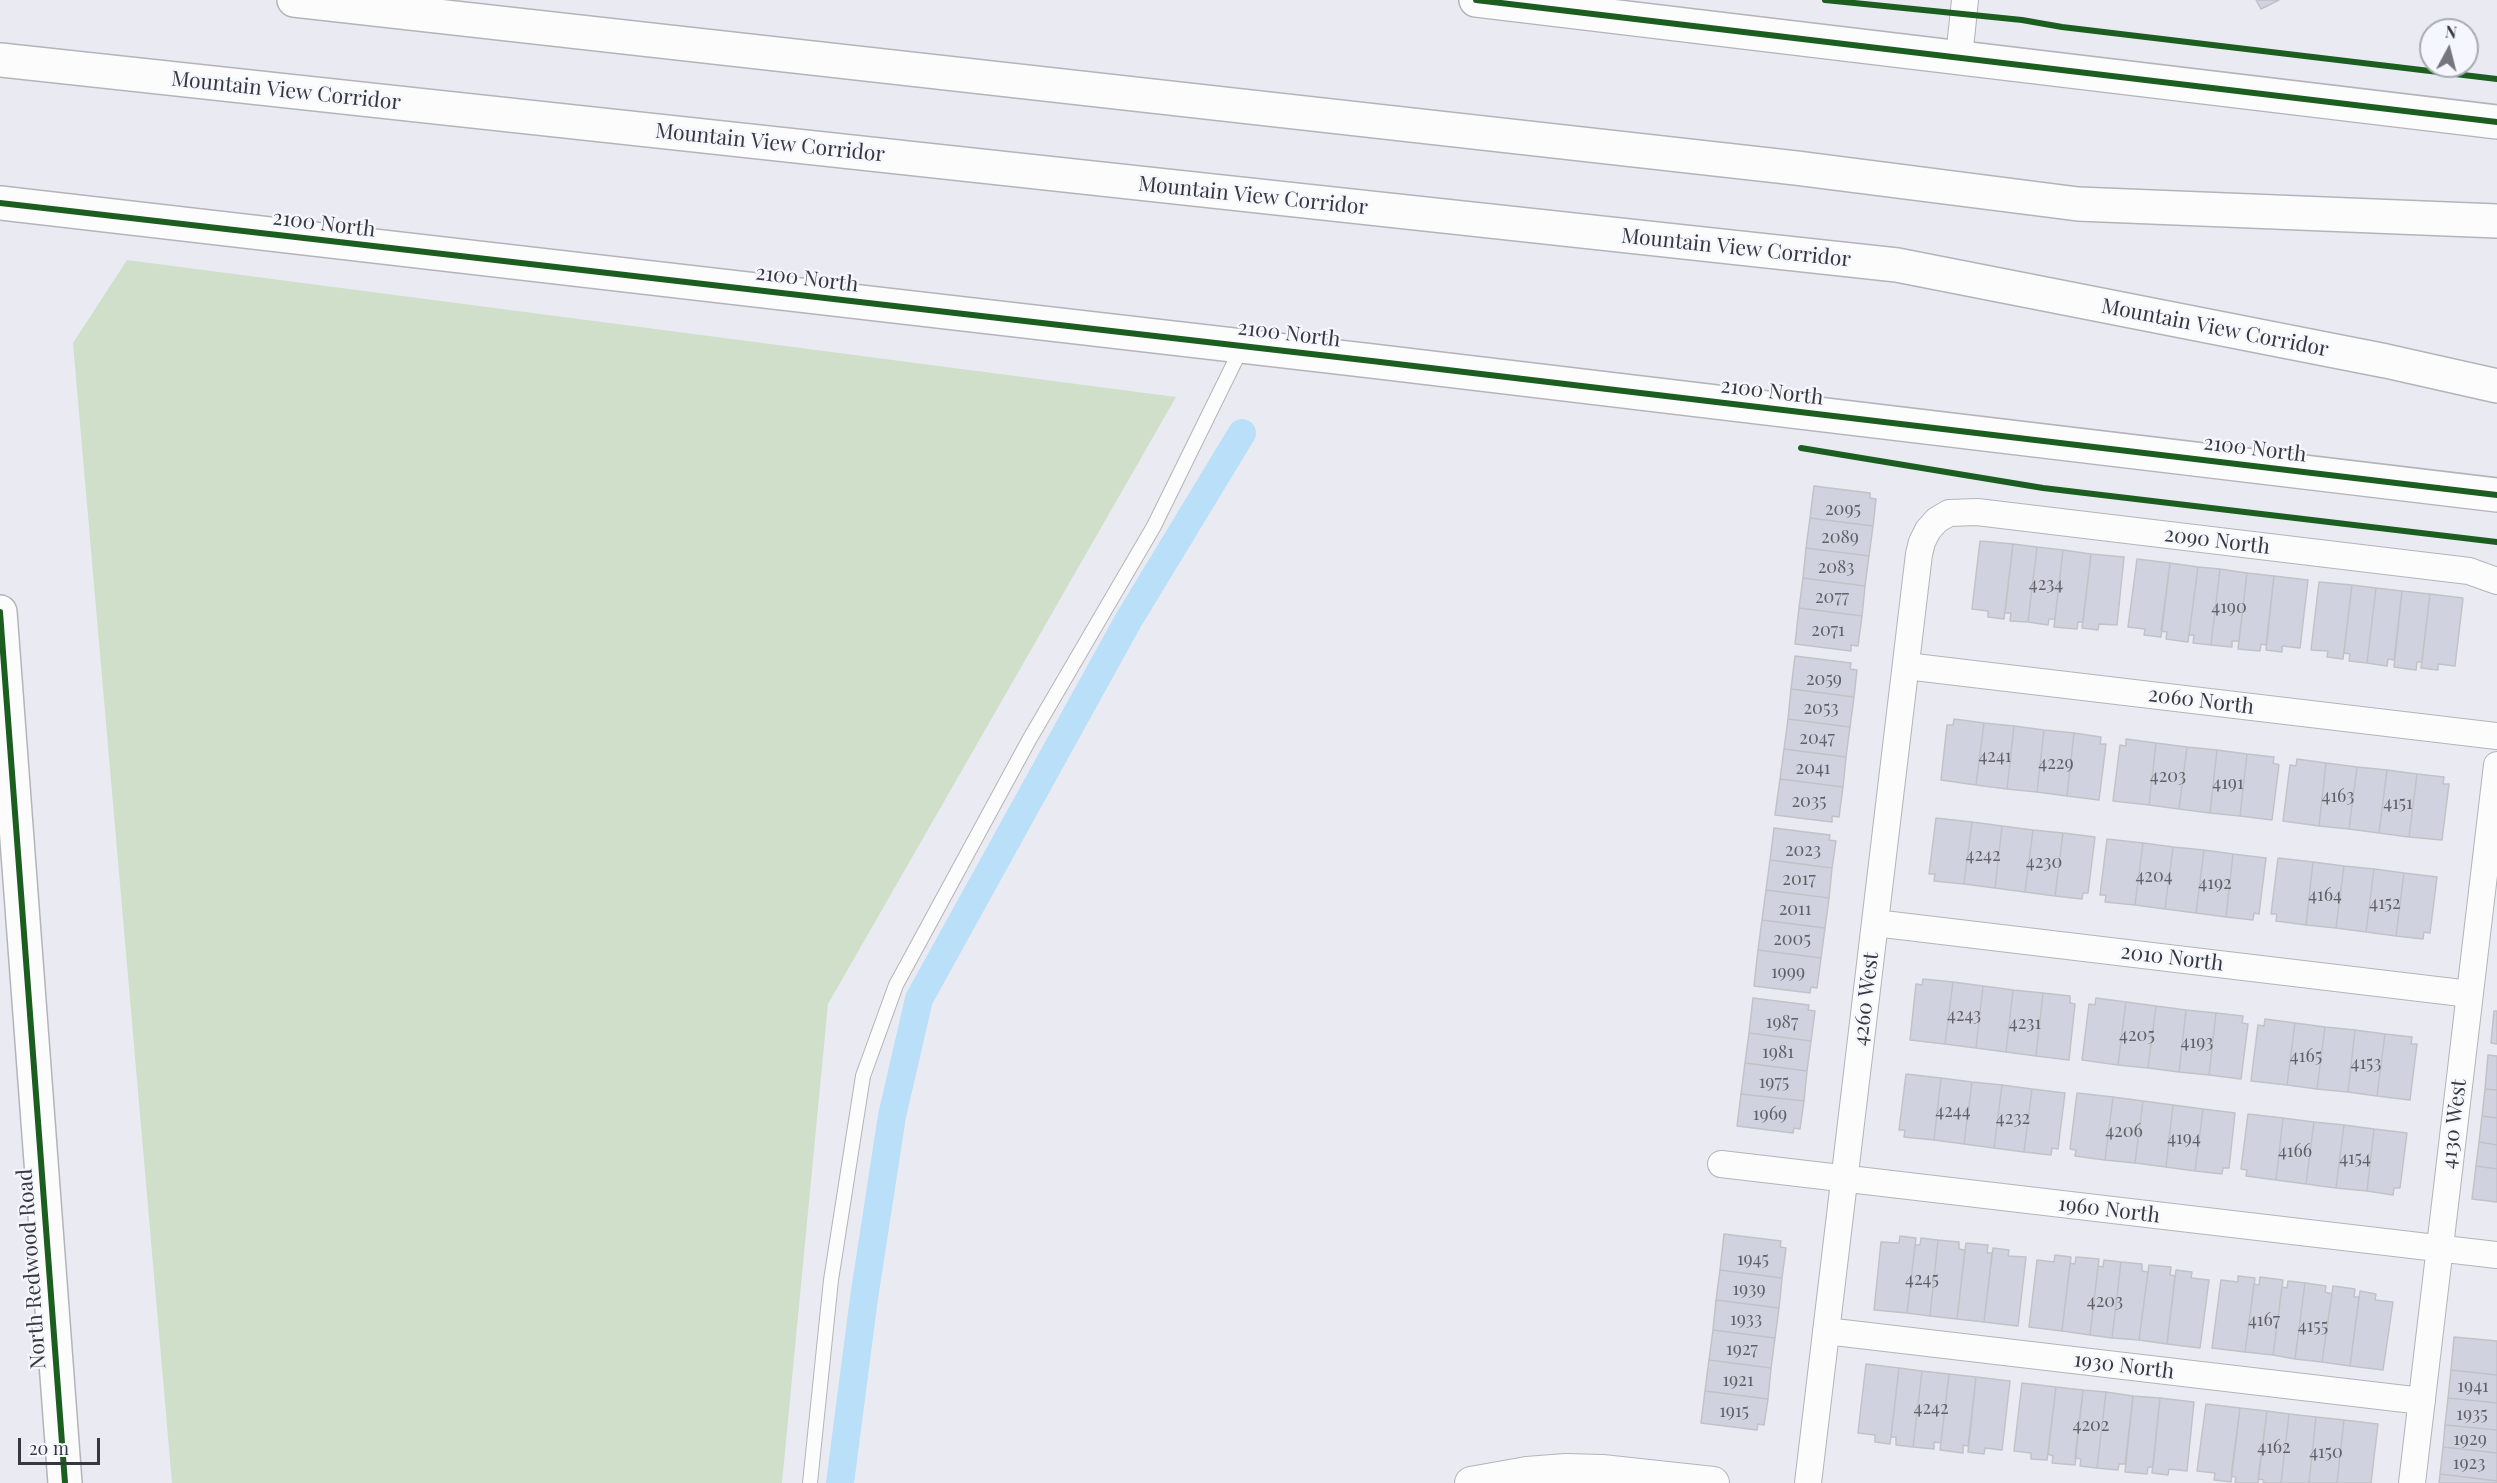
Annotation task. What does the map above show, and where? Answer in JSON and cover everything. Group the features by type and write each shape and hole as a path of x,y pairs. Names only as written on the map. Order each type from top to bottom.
{"main road":[{"path":"294,0 1796,168 2078,204 2497,221"},
{"path":"1476,0 2497,122"},
{"name":"Mountain View Corridor","path":"0,60 1897,266 2386,361 2497,386"},
{"name":"2100 North","path":"0,203 1243,346 2497,495"},
{"name":"North Redwood Road","path":"0,612 65,1483"}],"street":[{"path":"1959,57 1965,0"},
{"name":"2090 North","path":"1937,520 1948,513 1977,512 2469,571 2497,581"},
{"name":"4260 West","path":"1808,1483 1922,542 1937,520"},
{"name":"2060 North","path":"1906,666 2497,736"},
{"name":"4130 West","path":"2412,1483 2497,765"},
{"name":"2010 North","path":"1875,923 2470,994"},
{"name":"1960 North","path":"1721,1164 2497,1255"},
{"name":"1930 North","path":"1826,1331 2422,1401"},
{"path":"1471,1483 1527,1473 1566,1470 1614,1472 1713,1483"}],"lane":[{"path":"810,1483 831,1280 863,1076 896,985 1029,740 1154,526 1243,346"}],"green space":[{"path":"127,260 1176,397 828,1004 782,1483 172,1483 73,343"}],"building":[{"path":"2256,0 2279,0 2261,9"},
{"path":"1814,486 1870,493 1870,498 1876,499 1873,526 1810,518"},
{"path":"1810,518 1873,526 1869,556 1806,548"},
{"path":"1980,541 2013,544 2004,619 1988,617 1988,611 1972,609"},
{"path":"2013,544 2037,547 2028,622 2010,621 2011,613 2005,613"},
{"path":"2037,547 2063,550 2055,619 2049,619 2048,625 2028,622"},
{"path":"1806,548 1869,556 1865,586 1803,578"},
{"path":"2063,550 2091,554 2083,622 2078,622 2077,629 2054,627"},
{"path":"2091,554 2124,557 2117,625 2099,624 2098,630 2082,628"},
{"path":"2137,559 2170,563 2161,637 2144,635 2145,629 2128,627"},
{"path":"2170,563 2198,567 2188,642 2166,639 2167,632 2161,631"},
{"path":"2198,567 2220,569 2211,645 2193,643 2194,635 2189,635"},
{"path":"2220,569 2247,573 2239,641 2232,641 2232,647 2211,645"},
{"path":"2247,573 2274,576 2266,645 2261,644 2260,651 2238,649"},
{"path":"2274,576 2308,580 2300,648 2282,646 2282,652 2266,650"},
{"path":"1803,578 1865,586 1862,616 1799,608"},
{"path":"2319,582 2352,585 2343,659 2327,657 2328,651 2311,650"},
{"path":"2352,585 2376,588 2367,663 2349,661 2350,654 2344,653"},
{"path":"2376,588 2402,591 2394,660 2388,659 2387,666 2367,663"},
{"path":"2402,591 2430,594 2422,662 2417,662 2416,670 2394,667"},
{"path":"2430,594 2463,598 2455,666 2438,664 2438,670 2421,668"},
{"path":"1799,608 1862,616 1858,646 1851,645 1851,651 1795,644"},
{"path":"1795,656 1851,663 1850,669 1857,670 1854,697 1791,689"},
{"path":"1791,689 1854,697 1850,727 1788,719"},
{"path":"1788,719 1850,727 1846,757 1784,749"},
{"path":"1954,719 1984,723 1976,785 1941,780 1947,725 1953,725"},
{"path":"1984,723 2014,726 2007,789 1976,785"},
{"path":"2014,726 2044,730 2037,792 2007,789"},
{"path":"2044,730 2074,733 2067,796 2037,792"},
{"path":"2074,733 2101,737 2100,744 2106,744 2099,800 2067,796"},
{"path":"2126,739 2156,743 2149,805 2113,801 2120,745 2126,746"},
{"path":"2156,743 2187,747 2179,809 2149,805"},
{"path":"2187,747 2217,750 2210,813 2179,809"},
{"path":"1784,749 1846,757 1843,787 1780,779"},
{"path":"2217,750 2247,754 2240,816 2210,813"},
{"path":"2247,754 2274,757 2273,763 2279,765 2272,820 2240,816"},
{"path":"2297,759 2326,763 2319,826 2283,821 2290,765 2296,766"},
{"path":"2326,763 2357,767 2349,829 2319,826"},
{"path":"2357,767 2387,770 2379,833 2349,829"},
{"path":"2387,770 2417,774 2409,837 2379,833"},
{"path":"2417,774 2444,777 2443,784 2449,784 2442,840 2409,837"},
{"path":"1780,779 1843,787 1839,817 1832,816 1832,822 1775,815"},
{"path":"1936,818 1972,822 1964,884 1934,881 1935,874 1929,874"},
{"path":"1972,822 2002,826 1995,888 1964,884"},
{"path":"2002,826 2033,830 2025,892 1995,888"},
{"path":"1774,828 1830,835 1829,840 1836,841 1832,868 1770,860"},
{"path":"2033,830 2063,833 2055,896 2025,892"},
{"path":"2063,833 2095,837 2088,893 2083,893 2082,899 2055,896"},
{"path":"2107,839 2143,843 2135,905 2105,902 2106,895 2100,895"},
{"path":"2143,843 2173,847 2165,909 2135,905"},
{"path":"2173,847 2204,850 2196,913 2165,909"},
{"path":"2204,850 2233,854 2226,917 2196,913"},
{"path":"2233,854 2266,858 2259,914 2254,913 2253,920 2226,917"},
{"path":"2278,858 2313,862 2306,925 2276,921 2277,914 2271,914"},
{"path":"1770,860 1832,868 1829,898 1766,890"},
{"path":"2313,862 2344,866 2336,928 2306,925"},
{"path":"2344,866 2374,869 2366,932 2336,928"},
{"path":"2374,869 2404,873 2396,936 2366,932"},
{"path":"2404,873 2437,877 2430,933 2424,932 2423,939 2396,936"},
{"path":"1766,890 1829,898 1825,928 1762,920"},
{"path":"1762,920 1825,928 1821,958 1758,950"},
{"path":"1758,950 1821,958 1817,988 1811,987 1810,993 1754,986"},
{"path":"1923,979 1953,982 1945,1044 1910,1040 1916,984 1922,985"},
{"path":"1953,982 1983,986 1976,1048 1945,1044"},
{"path":"1983,986 2013,990 2006,1052 1976,1048"},
{"path":"2013,990 2043,993 2036,1056 2006,1052"},
{"path":"2043,993 2070,996 2070,1003 2075,1004 2069,1060 2036,1056"},
{"path":"1753,998 1809,1005 1808,1010 1815,1011 1811,1041 1749,1033"},
{"path":"2096,998 2126,1002 2118,1065 2082,1060 2089,1004 2095,1005"},
{"path":"2126,1002 2156,1006 2148,1068 2118,1065"},
{"path":"2156,1006 2186,1010 2179,1072 2148,1068"},
{"path":"2186,1010 2216,1013 2209,1075 2179,1072"},
{"path":"2494,1011 2497,1011 2497,1044 2491,1043"},
{"path":"2216,1013 2243,1016 2242,1023 2248,1024 2241,1079 2209,1075"},
{"path":"2265,1019 2295,1023 2287,1085 2251,1081 2258,1025 2264,1026"},
{"path":"2295,1023 2325,1027 2317,1089 2287,1085"},
{"path":"2325,1027 2355,1030 2348,1092 2317,1089"},
{"path":"2355,1030 2385,1034 2377,1096 2348,1092"},
{"path":"1749,1033 1811,1041 1807,1071 1745,1063"},
{"path":"2385,1034 2412,1037 2411,1044 2417,1044 2410,1100 2377,1096"},
{"path":"2488,1055 2497,1056 2497,1090 2485,1089"},
{"path":"1745,1063 1807,1071 1804,1101 1741,1094"},
{"path":"1906,1074 1941,1078 1934,1140 1904,1137 1905,1130 1899,1130"},
{"path":"1941,1078 1972,1082 1964,1144 1934,1140"},
{"path":"1972,1082 2002,1085 1994,1148 1964,1144"},
{"path":"2002,1085 2032,1089 2024,1152 1994,1148"},
{"path":"2032,1089 2065,1093 2058,1149 2052,1148 2051,1155 2024,1152"},
{"path":"2485,1089 2497,1090 2497,1118 2482,1116"},
{"path":"2077,1093 2113,1097 2105,1160 2075,1156 2076,1150 2070,1149"},
{"path":"1741,1094 1804,1101 1800,1129 1794,1128 1793,1133 1737,1126"},
{"path":"2113,1097 2143,1101 2135,1163 2105,1160"},
{"path":"2143,1101 2173,1105 2166,1167 2135,1163"},
{"path":"2173,1105 2203,1109 2195,1171 2166,1167"},
{"path":"2203,1109 2235,1113 2229,1168 2223,1168 2222,1174 2195,1171"},
{"path":"2248,1114 2283,1118 2276,1180 2246,1176 2247,1170 2241,1169"},
{"path":"2482,1116 2497,1118 2497,1145 2479,1142"},
{"path":"2283,1118 2314,1122 2306,1184 2276,1180"},
{"path":"2314,1122 2344,1125 2336,1188 2306,1184"},
{"path":"2344,1125 2374,1129 2367,1191 2336,1188"},
{"path":"2374,1129 2407,1133 2400,1188 2394,1188 2393,1195 2367,1191"},
{"path":"2479,1142 2497,1145 2497,1169 2476,1166"},
{"path":"2476,1166 2497,1169 2497,1202 2472,1199"},
{"path":"1724,1234 1781,1241 1780,1247 1786,1248 1782,1278 1720,1270"},
{"path":"1900,1236 1916,1238 1907,1313 1874,1310 1881,1242 1899,1243"},
{"path":"1921,1238 1938,1240 1930,1316 1907,1313 1915,1245 1920,1245"},
{"path":"1938,1240 1959,1242 1959,1249 1965,1250 1957,1319 1930,1316"},
{"path":"1966,1243 1988,1245 1987,1253 1992,1253 1984,1322 1957,1319"},
{"path":"1993,1248 2009,1250 2008,1256 2026,1257 2018,1326 1984,1322"},
{"path":"2055,1255 2071,1257 2062,1331 2029,1327 2037,1260 2054,1262"},
{"path":"2076,1257 2099,1259 2090,1335 2062,1331 2070,1263 2075,1264"},
{"path":"2104,1260 2121,1262 2112,1338 2090,1335 2098,1266 2103,1267"},
{"path":"2121,1262 2142,1264 2142,1271 2148,1272 2139,1340 2112,1338"},
{"path":"2149,1265 2171,1267 2170,1275 2175,1276 2167,1344 2139,1340"},
{"path":"1720,1270 1782,1278 1779,1308 1716,1300"},
{"path":"2176,1270 2192,1272 2191,1278 2209,1280 2200,1348 2167,1344"},
{"path":"2238,1276 2255,1278 2245,1352 2212,1348 2221,1280 2238,1282"},
{"path":"2260,1277 2283,1280 2273,1355 2245,1352 2254,1284 2259,1285"},
{"path":"2288,1281 2305,1283 2295,1359 2273,1355 2282,1287 2287,1288"},
{"path":"2305,1283 2326,1286 2325,1292 2332,1294 2322,1362 2295,1359"},
{"path":"2333,1286 2355,1289 2354,1297 2359,1297 2350,1366 2322,1362"},
{"path":"2360,1291 2376,1294 2375,1300 2393,1302 2383,1370 2350,1366"},
{"path":"1716,1300 1779,1308 1775,1338 1713,1330"},
{"path":"1713,1330 1775,1338 1771,1368 1709,1360"},
{"path":"2454,1337 2497,1341 2497,1375 2451,1370"},
{"path":"1709,1360 1771,1368 1768,1399 1705,1391"},
{"path":"1866,1364 1899,1368 1890,1444 1875,1442 1875,1435 1858,1433"},
{"path":"1899,1368 1922,1371 1913,1447 1896,1445 1896,1437 1891,1437"},
{"path":"2451,1370 2497,1375 2497,1403 2448,1398"},
{"path":"1922,1371 1949,1374 1941,1443 1934,1442 1934,1449 1913,1447"},
{"path":"1949,1374 1976,1377 1968,1446 1963,1445 1963,1453 1940,1450"},
{"path":"1976,1377 2010,1381 2002,1450 1985,1448 1984,1454 1968,1452"},
{"path":"2022,1383 2056,1387 2047,1460 2031,1459 2031,1453 2014,1451"},
{"path":"2056,1387 2083,1390 2075,1465 2052,1463 2053,1456 2048,1454"},
{"path":"2083,1390 2106,1392 2097,1468 2080,1466 2081,1459 2075,1458"},
{"path":"1705,1391 1768,1399 1764,1425 1758,1424 1757,1430 1701,1423"},
{"path":"2106,1392 2133,1396 2125,1464 2119,1464 2118,1470 2097,1468"},
{"path":"2133,1396 2160,1398 2153,1467 2148,1467 2147,1474 2125,1472"},
{"path":"2160,1398 2194,1402 2187,1471 2169,1469 2168,1475 2152,1473"},
{"path":"2448,1398 2497,1403 2497,1430 2445,1425"},
{"path":"2206,1404 2240,1408 2231,1482 2214,1480 2215,1473 2197,1471"},
{"path":"2240,1408 2267,1411 2258,1483 2235,1483 2236,1477 2231,1476"},
{"path":"2267,1411 2289,1414 2281,1483 2263,1483 2264,1480 2258,1479"},
{"path":"2289,1414 2316,1417 2309,1483 2281,1483"},
{"path":"2316,1417 2344,1420 2337,1483 2309,1483"},
{"path":"2344,1420 2378,1424 2371,1483 2337,1483"},
{"path":"2445,1425 2497,1430 2497,1453 2443,1447"},
{"path":"2443,1447 2497,1453 2497,1481 2440,1474"},
{"path":"2440,1474 2497,1481 2497,1483 2439,1483"}],"waterway":[{"path":"840,1483 864,1298 892,1116 919,999 1128,621 1242,433"}],"cycle path":[{"path":"1476,0 2497,122"},
{"path":"1825,0 2022,20 2062,27 2497,79"},
{"path":"0,203 1372,361 2497,495"},
{"path":"1801,448 2043,488 2497,542"},
{"path":"0,612 65,1483"}]}
